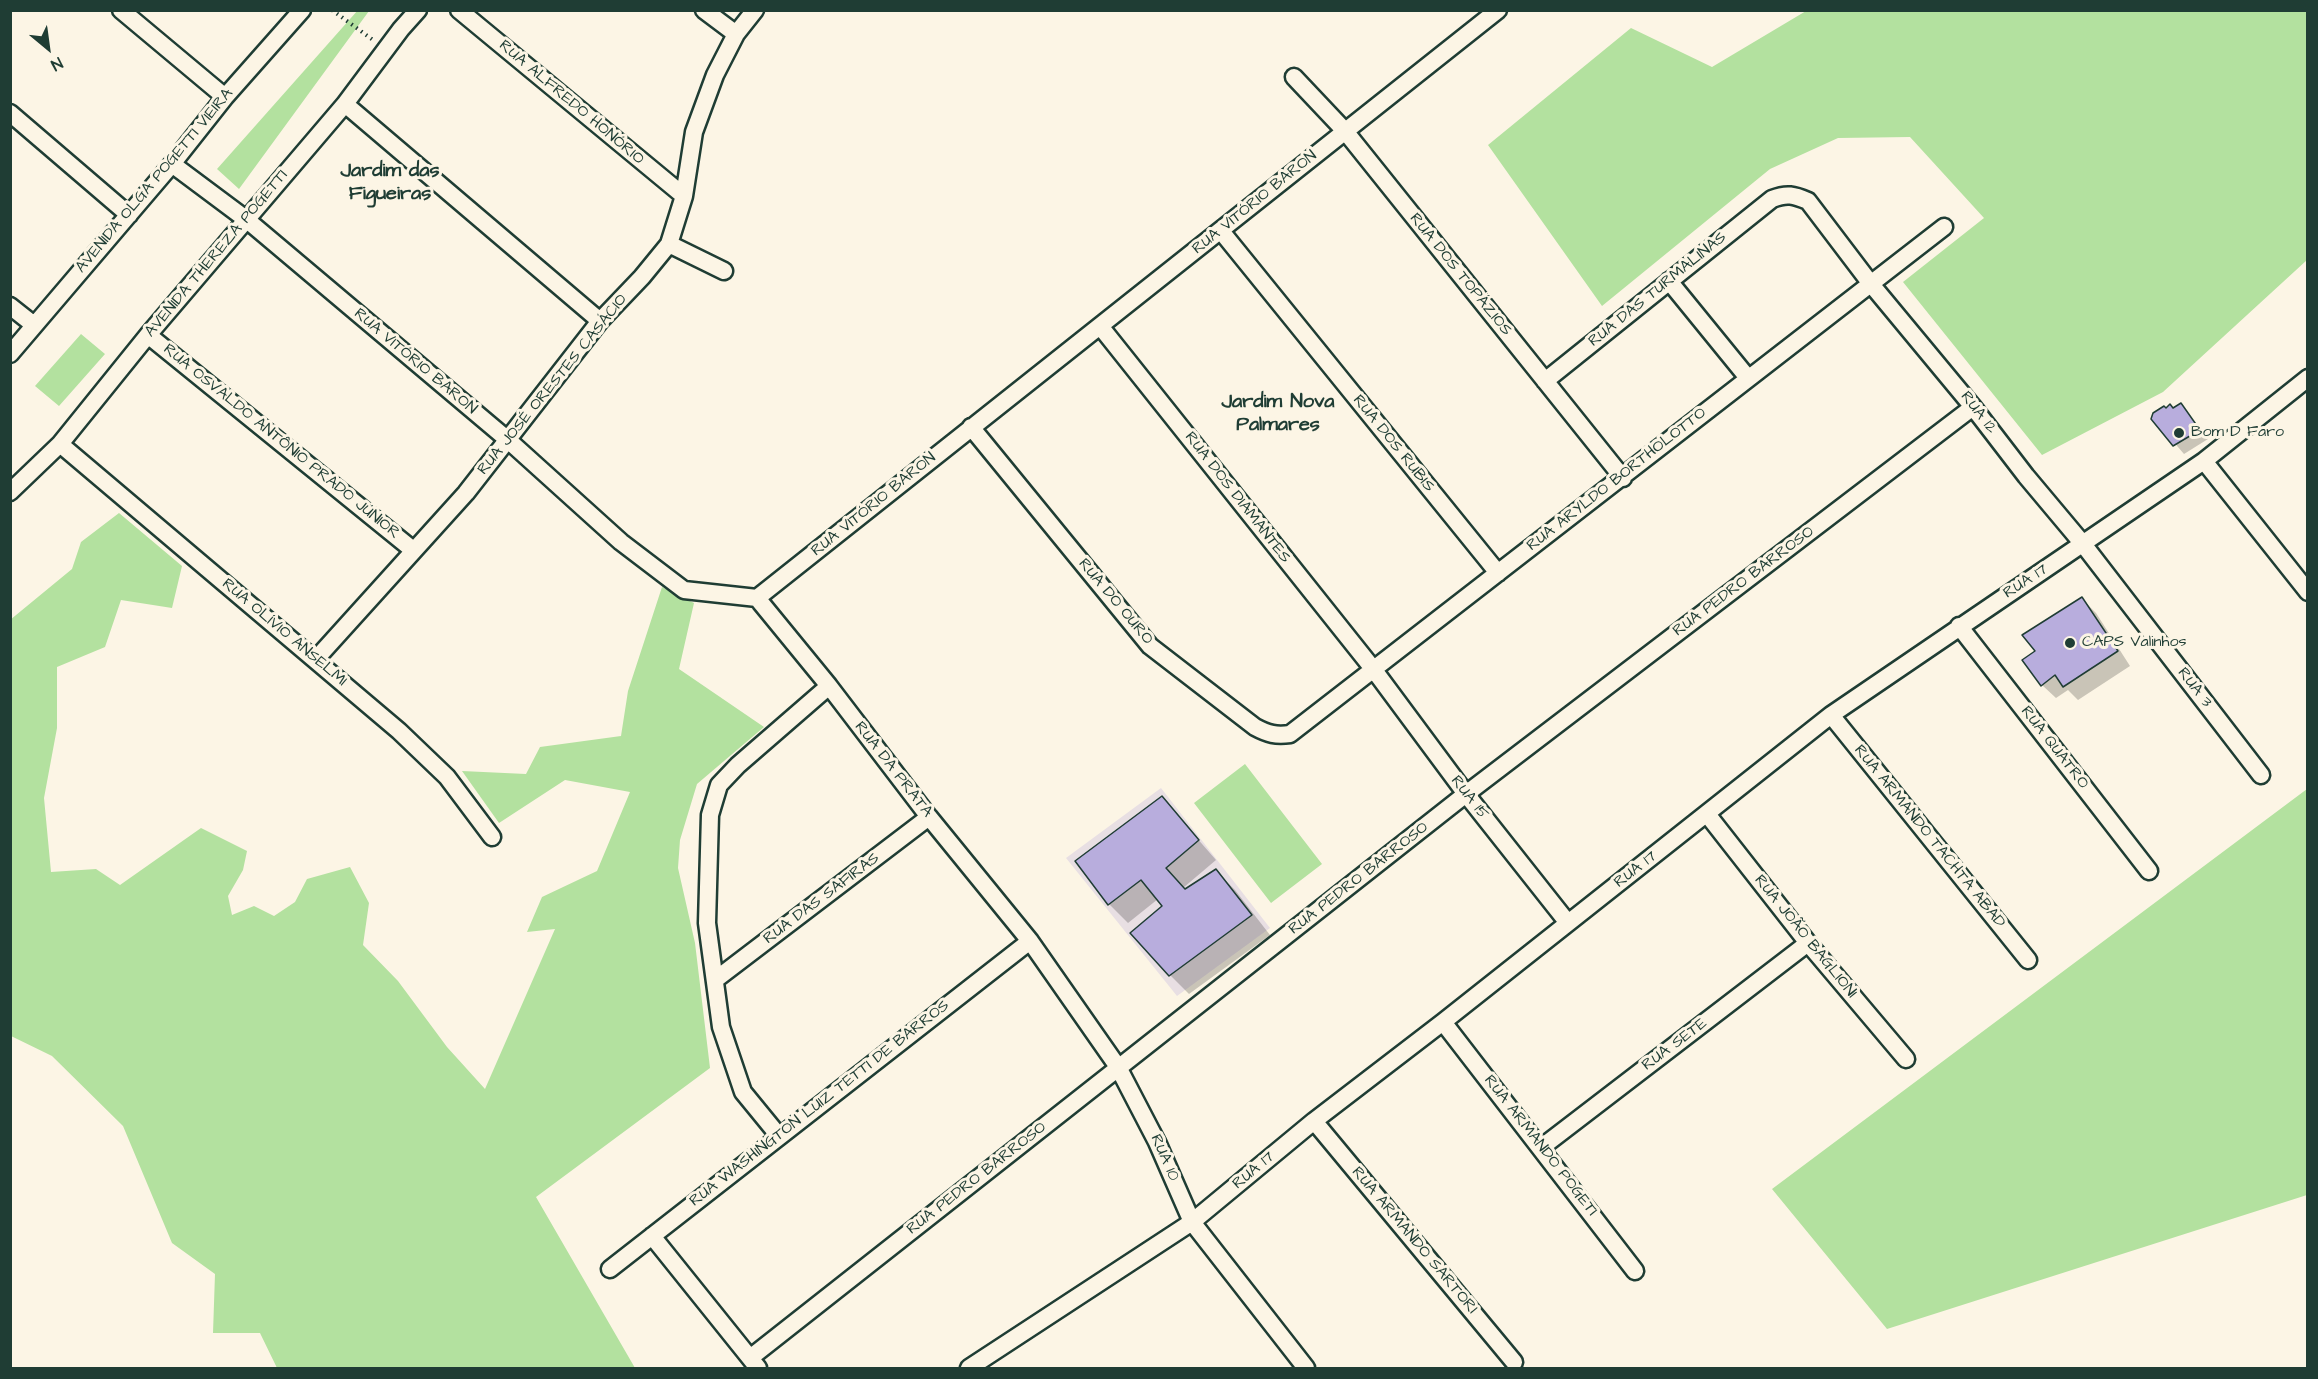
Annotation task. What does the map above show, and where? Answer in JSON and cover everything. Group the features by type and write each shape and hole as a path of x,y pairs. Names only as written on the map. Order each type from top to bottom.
{"street":[{"path":"121,10 225,97"},
{"name":"AVENIDA OLGA POGETTI VIEIRA","path":"10,354 172,164 225,97 302,10"},
{"name":"AVENIDA THEREZA POGETTI","path":"10,492 60,444 148,335 345,104 418,10"},
{"name":"RUA ALFREDO HONÓRIO","path":"459,10 684,196"},
{"path":"704,10 736,34"},
{"name":"RUA JOSÉ ORESTES CASÁCIO","path":"316,659 466,493 600,321 642,277 669,244 684,196 694,132 715,75 736,34 755,10"},
{"name":"RUA VITÓRIO BARON","path":"172,164 247,220 508,440 621,542 684,590 757,598 1498,10"},
{"name":"RUA DOS TOPÁZIOS","path":"1294,76 1345,131 1623,478"},
{"path":"345,104 600,321"},
{"path":"10,113 129,215"},
{"name":"RUA 12","path":"1772,199 1793,194 1808,201 1871,284 2083,544"},
{"name":"RUA DAS TURMALINAS","path":"1545,381 1772,199"},
{"name":"RUA ARYLDO BORTHOLOTTO","path":"1290,734 1623,478 1944,226"},
{"name":"RUA DOS RUBIS","path":"1221,231 1498,573"},
{"path":"669,244 723,271"},
{"path":"1669,280 1748,378"},
{"path":"10,306 34,325"},
{"name":"RUA DOS DIAMANTES","path":"1100,326 1374,670"},
{"name":"RUA OSVALDO ANTÔNIO PRADO JÚNIOR","path":"148,335 413,550"},
{"name":"RUA 17","path":"969,1368 1192,1222 1314,1121 1443,1022 1831,715 2204,461 2307,378"},
{"name":"RUA PEDRO BARROSO","path":"754,1363 1118,1067 1466,794 1973,407"},
{"name":"RUA DO OURO","path":"971,427 1150,646 1255,728 1269,735 1290,734"},
{"name":"RUA OLÍVIO ANSELMI","path":"60,444 399,731 447,777 492,837"},
{"path":"2204,461 2307,592"},
{"name":"RUA 3","path":"2083,544 2261,775"},
{"name":"RUA DA PRATA","path":"757,598 829,686 929,817 1030,941"},
{"name":"RUA QUATRO","path":"1959,626 2149,871"},
{"name":"RUA 15","path":"1374,670 1466,794 1568,923"},
{"path":"779,1136 743,1092 721,1027 707,923 710,815 719,785 738,765 829,686"},
{"name":"RUA ARMANDO TACHTA ABAD","path":"1831,715 2028,960"},
{"name":"RUA JOÃO BAGLIONI","path":"1707,814 1808,943 1906,1059"},
{"name":"RUA DAS SAFIRAS","path":"715,980 929,817"},
{"name":"RUA 10","path":"1030,941 1118,1067 1157,1142 1192,1222 1306,1368"},
{"name":"RUA WASHINGTON LUIZ TETTI DE BARROS","path":"610,1269 1030,941"},
{"name":"RUA SETE","path":"1542,1147 1808,943"},
{"name":"RUA ARMANDO POGETI","path":"1443,1022 1635,1270"},
{"name":"RUA ARMANDO SARTORI","path":"1314,1121 1515,1362"},
{"path":"652,1236 754,1363"}],"path":[{"path":"332,10 362,32"}],"shaded area":[{"path":"1161,788 1270,928 1177,996 1066,858"}],"green space":[{"path":"358,10 369,11 239,189 217,169"},
{"path":"1806,11 2307,11 2307,260 2163,392 2042,455 1903,282 1984,218 1910,137 1838,138 1770,169 1602,306 1488,145 1631,28 1712,67"},
{"path":"81,334 105,354 59,406 35,386"},
{"path":"119,513 182,566 172,608 121,600 105,647 57,667 57,728 44,798 51,872 96,869 120,885 201,828 247,851 243,870 228,896 232,915 254,906 274,916 295,902 307,879 350,867 369,903 363,945 398,981 447,1047 485,1089 555,929 527,932 542,897 597,871 630,792 565,780 499,823 462,771 526,774 540,747 621,736 628,691 662,587 694,603 679,669 764,727 697,784 680,840 678,868 695,943 710,1068 536,1197 635,1368 277,1368 260,1333 213,1333 215,1274 172,1243 123,1126 52,1056 11,1036 10,620 72,569 81,542"},
{"path":"1245,764 1322,864 1271,903 1194,803"},
{"path":"2307,789 2307,1195 1887,1329 1772,1189"}],"building":[{"path":"2181,403 2200,430 2173,446 2151,419 2153,413 2164,406 2166,408 2170,404 2173,408"},
{"name":"CAPS Valinhos","path":"2082,597 2118,651 2063,687 2055,675 2041,686 2022,660 2035,651 2022,635"},
{"path":"1162,796 1199,840 1166,868 1185,889 1216,869 1252,915 1169,976 1130,933 1162,906 1141,880 1108,905 1075,861"}],"place":[{"name":"Bom D Faro","path":"2179,433"},
{"name":"CAPS Valinhos","path":"2070,643"}],"district":[{"name":"Jardim das Figueiras","path":"390,184"},
{"name":"Jardim Nova Palmares","path":"1278,414"}]}
